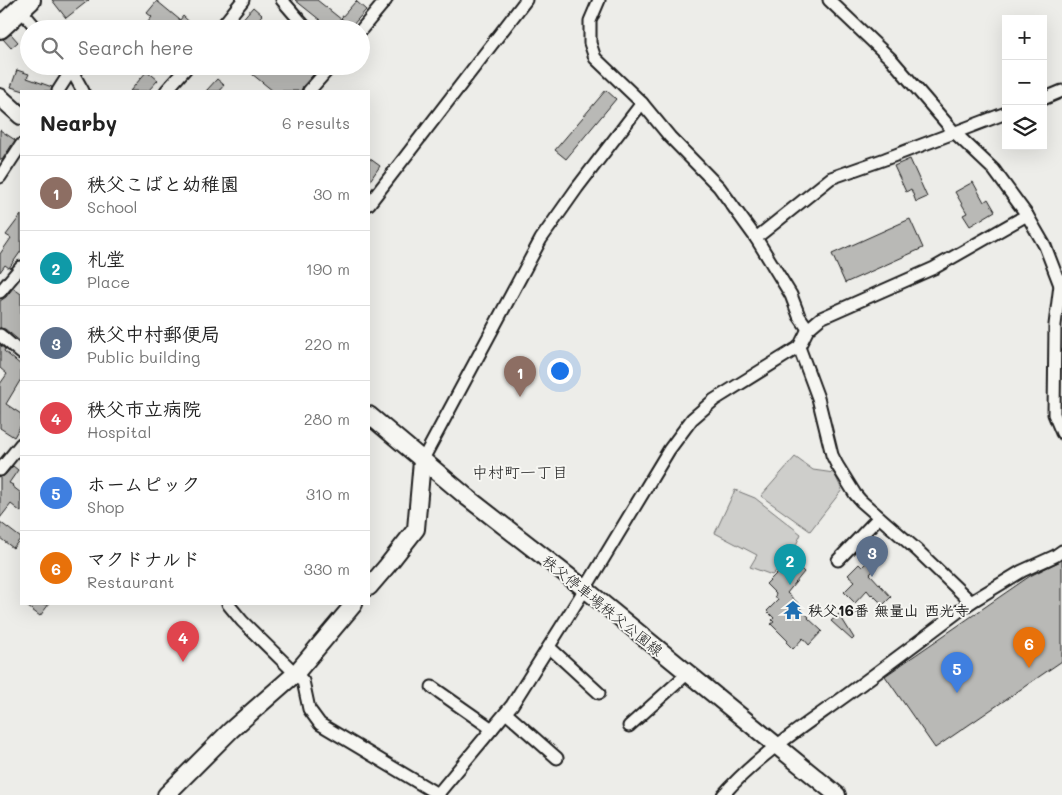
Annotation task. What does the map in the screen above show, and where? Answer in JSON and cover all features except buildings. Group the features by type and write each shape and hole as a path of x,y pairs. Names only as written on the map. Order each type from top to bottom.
{"highway":[{"path":"0,28 25,5"}],"main road":[{"path":"0,98 20,115"},
{"name":"秩父停車場秩父公園線","path":"370,416 422,461 585,589 837,795"},
{"path":"370,586 416,529 422,461"},
{"path":"166,795 231,730 296,673 353,605"}],"street":[{"path":"227,20 243,0"},
{"path":"282,0 299,20"},
{"path":"369,20 386,0"},
{"path":"370,203 526,0"},
{"path":"599,0 590,20 590,43 594,58 642,103 670,136 719,187 756,238 791,295 808,329"},
{"path":"830,0 892,60 954,132 994,170 1045,246 1061,283 1055,325 1054,414 1062,433"},
{"path":"25,5 32,20"},
{"path":"59,90 67,75"},
{"path":"73,75 82,90"},
{"path":"167,90 180,75"},
{"path":"310,90 323,75"},
{"path":"1047,97 1062,91"},
{"path":"422,461 541,239 577,188 642,103"},
{"path":"756,238 831,178 1002,114"},
{"path":"0,177 20,147"},
{"path":"229,605 242,621 303,681 309,710 320,724 438,794 512,705 669,450 692,419 714,400 799,348 808,329 821,318 934,268 1026,215"},
{"path":"0,292 20,268"},
{"path":"0,335 20,352"},
{"path":"799,348 818,398 832,455 855,494 860,501 917,550 971,602"},
{"path":"0,470 20,445"},
{"path":"838,560 879,517"},
{"path":"723,795 739,776 776,746 971,602 1062,551"},
{"path":"549,646 599,693"},
{"path":"629,726 688,673"},
{"path":"432,686 492,729"},
{"path":"506,712 557,758"}],"shaded area":[{"path":"795,457 813,470 834,473 842,490 810,531 761,496"},
{"path":"735,490 755,498 801,534 791,556 772,575 750,567 757,555 715,533"}],"place":[{"name":"秩父こばと幼稚園","path":"520,397"},
{"name":"秩父中村郵便局","path":"872,577"},
{"name":"札堂","path":"790,585"},
{"name":"秩父16番 無量山 西光寺","path":"793,610"},
{"name":"秩父市立病院","path":"183,662"},
{"name":"マクドナルド","path":"1029,668"},
{"name":"ホームピック","path":"957,693"}],"district":[{"name":"中村町一丁目","path":"520,471"}]}
